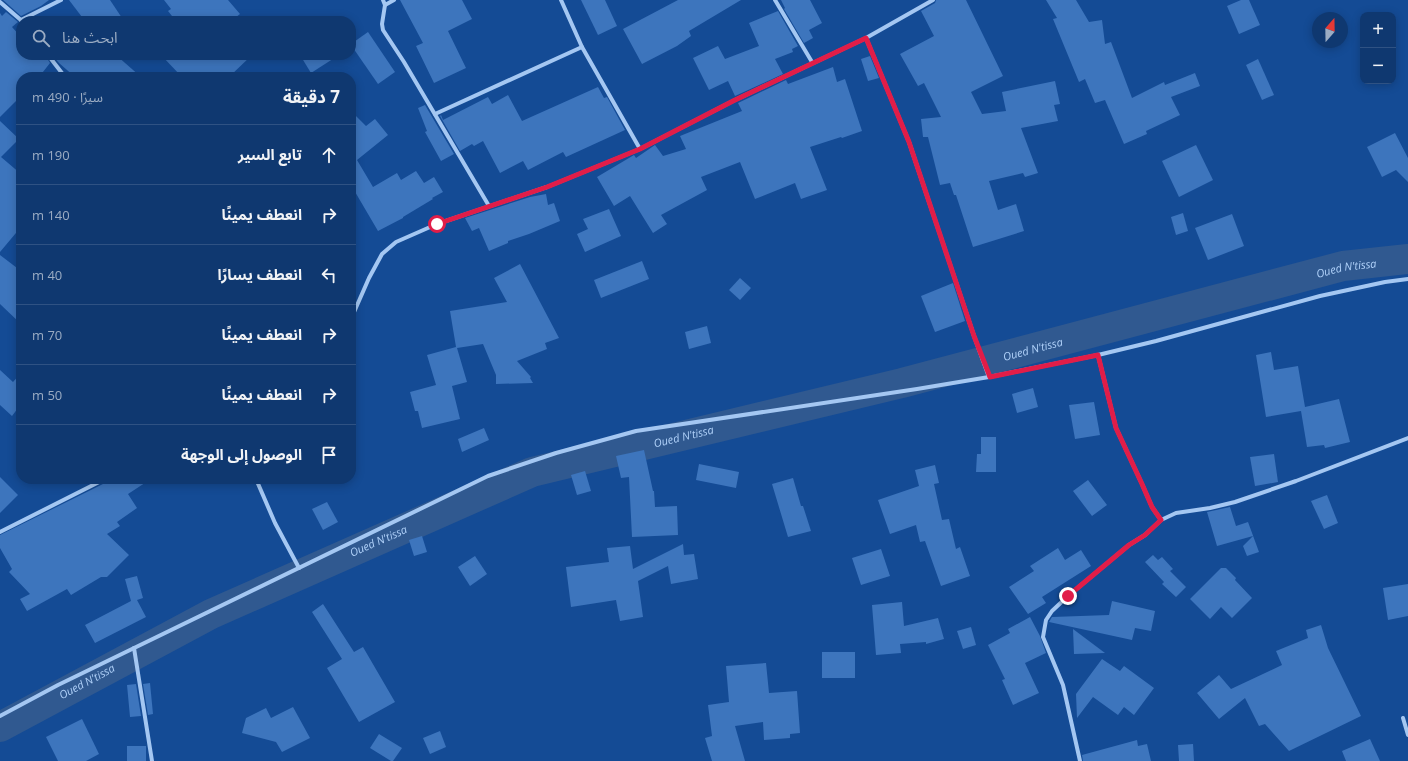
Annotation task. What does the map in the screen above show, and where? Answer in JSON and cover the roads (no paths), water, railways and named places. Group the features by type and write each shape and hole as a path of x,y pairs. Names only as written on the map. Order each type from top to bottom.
{"street":[{"path":"30,16 61,0"},
{"path":"383,0 385,5 382,24 383,30 404,62 489,206"},
{"path":"385,5 394,0"},
{"path":"561,0 582,47 640,149"},
{"path":"775,0 812,62"},
{"path":"356,308 369,278 382,254 388,247 396,242 437,224 547,187 640,149 812,62 866,38 933,0"},
{"path":"0,2 17,16"},
{"path":"866,38 909,142 974,336 990,377"},
{"path":"435,114 582,47"},
{"path":"52,60 61,72"},
{"path":"0,716 58,685 488,476 563,451 636,431 990,377 1098,355 1156,341 1320,296 1385,282 1408,279"},
{"path":"1098,355 1116,428 1152,507 1161,520"},
{"path":"1080,761 1063,685 1043,637 1046,620 1052,611 1129,545 1145,535 1161,520 1176,513 1210,508 1235,502 1296,481 1408,438"},
{"path":"0,532 95,484"},
{"path":"258,484 275,523 299,568"},
{"path":"134,648 152,761"},
{"path":"1403,718 1408,735"}],"waterway":[{"name":"Oued N'tissa","path":"0,727 211,614 532,472 902,383 1343,266 1408,259"}]}
